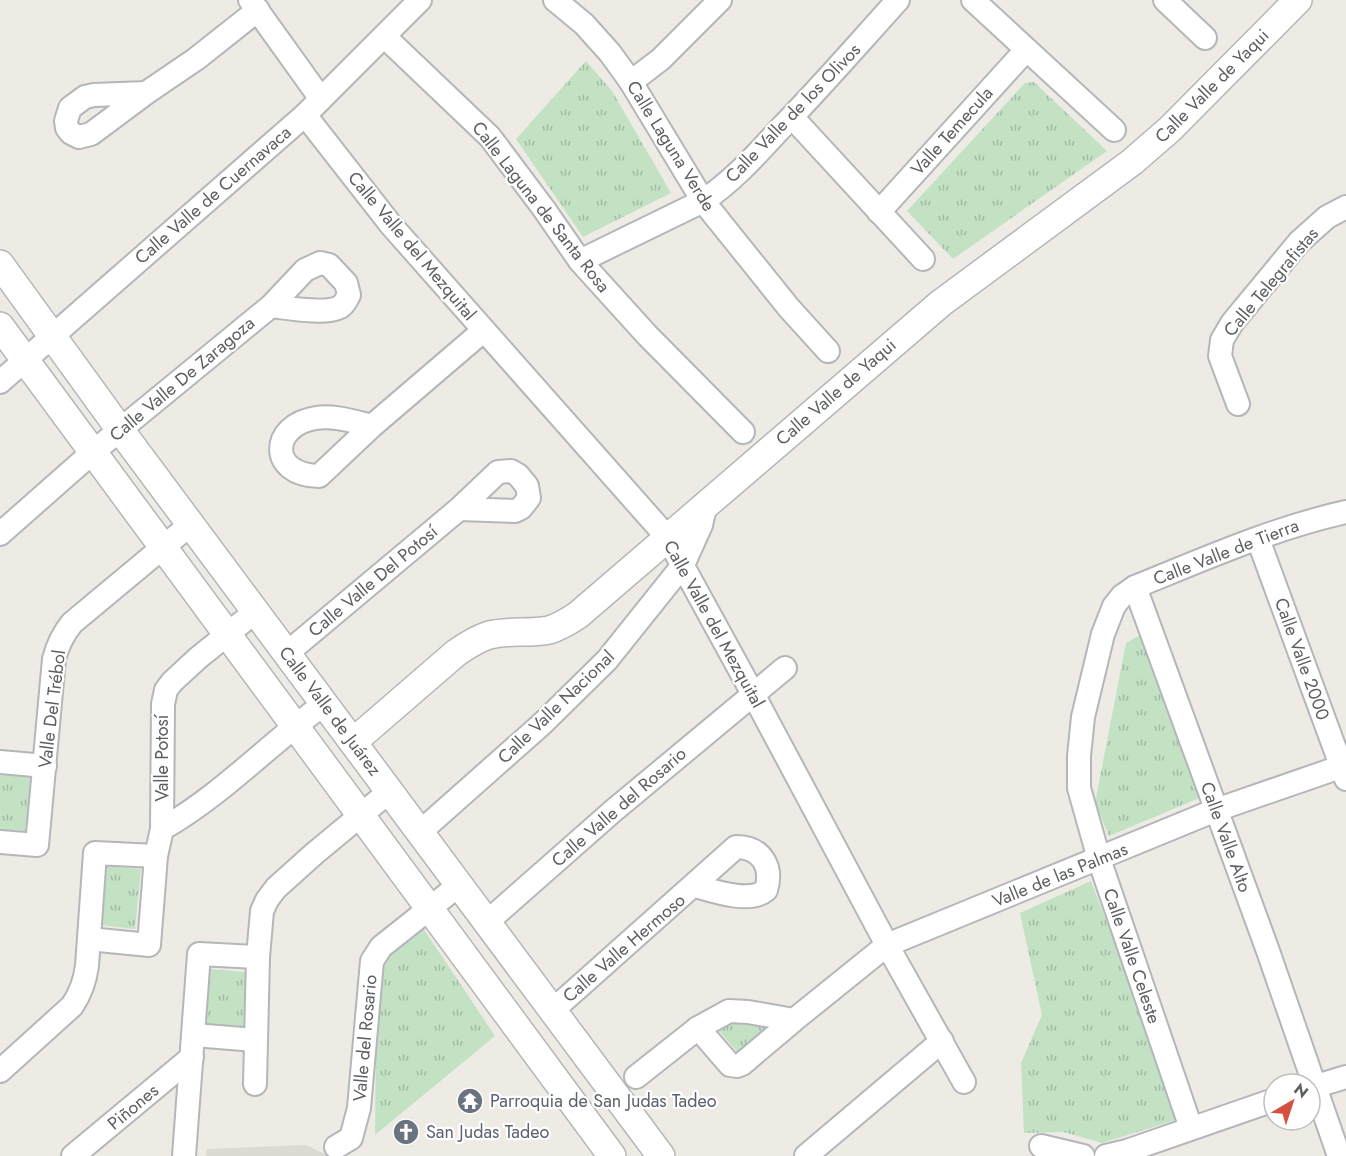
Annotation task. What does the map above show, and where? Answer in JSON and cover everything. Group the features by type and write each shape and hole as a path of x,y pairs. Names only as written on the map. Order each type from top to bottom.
{"street":[{"name":"Calle Valle de Cuernavaca","path":"0,382 305,115 420,0"},
{"name":"Calle Laguna Verde","path":"555,0 584,24 610,53 631,82 703,201 789,308 828,351"},
{"path":"631,82 661,59 720,0"},
{"name":"Calle Valle de los Olivos","path":"580,261 703,201 719,190 792,117 898,0"},
{"path":"973,0 1114,130"},
{"path":"1165,0 1205,38"},
{"name":"Calle Valle de Yaqui","path":"353,742 456,653 472,642 495,634 533,632 562,626 578,615 941,303 1140,155 1170,129 1298,0"},
{"path":"146,93 195,59 254,5 321,99"},
{"name":"Calle Laguna de Santa Rosa","path":"385,37 490,137 580,261 647,335 743,432"},
{"name":"Valle Temecula","path":"879,212 1026,50"},
{"name":"Calle Valle del Mezquital","path":"305,115 391,225 667,537 887,945 964,1082"},
{"path":"792,117 923,259"},
{"name":"Calle Telegrafistas","path":"1238,404 1220,356 1222,340 1232,323 1299,242 1327,218 1346,207"},
{"name":"Calle Valle de Juárez","path":"0,264 324,704 597,1068 651,1152"},
{"name":"Calle Valle De Zaragoza","path":"0,534 93,452 271,306"},
{"name":"Calle Valle de Juárez","path":"0,326 612,1156"},
{"path":"372,426 483,331"},
{"name":"Calle Valle Nacional","path":"420,832 582,686 607,660 682,566 701,525 706,503"},
{"name":"Calle Valle Del Potosí","path":"287,653 459,509"},
{"name":"Calle Valle de Tierra","path":"1114,606 1122,596 1135,587 1258,539 1316,519 1346,512"},
{"name":"Valle Del Trébol","path":"0,842 37,845 54,659 57,645 63,634 72,623 191,524"},
{"name":"Calle Valle 2000","path":"1258,539 1345,770"},
{"name":"Calle Valle Alto","path":"1135,587 1216,810 1306,1072"},
{"name":"Calle Valle Celeste","path":"1114,606 1103,634 1083,717 1079,788 1100,859 1191,1128"},
{"name":"Valle Potosí","path":"89,939 149,945 156,856 162,829 163,704 166,690 198,658 256,611"},
{"name":"Calle Valle del Rosario","path":"487,922 613,811 785,668"},
{"path":"162,829 202,804 294,726 324,704"},
{"path":"0,762 45,766"},
{"name":"Valle de las Palmas","path":"698,1028 730,1065 737,1066 747,1062 794,1020 887,945 1216,810 1345,770"},
{"path":"255,1084 258,957 262,911 267,900 287,877 390,791"},
{"path":"0,1071 72,1006 80,995 87,966 95,853 156,856"},
{"name":"Valle del Rosario","path":"336,1147 351,1138 356,1123 372,961 381,948 459,885"},
{"name":"Calle Valle Hermoso","path":"553,1010 695,886"},
{"path":"184,1156 199,954 258,957"},
{"path":"503,1010 534,985"},
{"path":"636,1077 698,1028 729,1011 794,1020"},
{"path":"193,1046 255,1040"},
{"path":"806,1156 942,1041"},
{"name":"Piñones","path":"73,1156 193,1046"},
{"path":"563,1090 597,1068"},
{"path":"1322,1085 1346,1077"},
{"path":"1106,1156 1127,1151 1262,1104"},
{"name":"Calle Valle Alto","path":"1322,1113 1339,1156"},
{"path":"1041,1146 1083,1156"}],"shaded area":[{"path":"306,1145 329,1156 206,1156 207,1149"}],"green space":[{"path":"586,61 612,91 671,193 583,237 516,139"},
{"path":"1034,82 1107,151 953,259 907,211 1025,83"},
{"path":"1142,634 1204,796 1109,836 1095,803 1126,643"},
{"path":"0,775 38,776 36,831 0,830"},
{"path":"106,866 141,869 135,929 100,925"},
{"path":"1091,881 1182,1118 1102,1143 1064,1132 1024,1133 1021,1063 1042,1015 1020,913"},
{"path":"419,922 495,1036 375,1135 377,958"},
{"path":"210,969 254,973 249,1033 205,1030"},
{"path":"723,1023 773,1026 737,1052 716,1027"}],"place":[{"name":"Parroquia de San Judas Tadeo","path":"470,1101"},
{"name":"San Judas Tadeo","path":"406,1132"}]}
